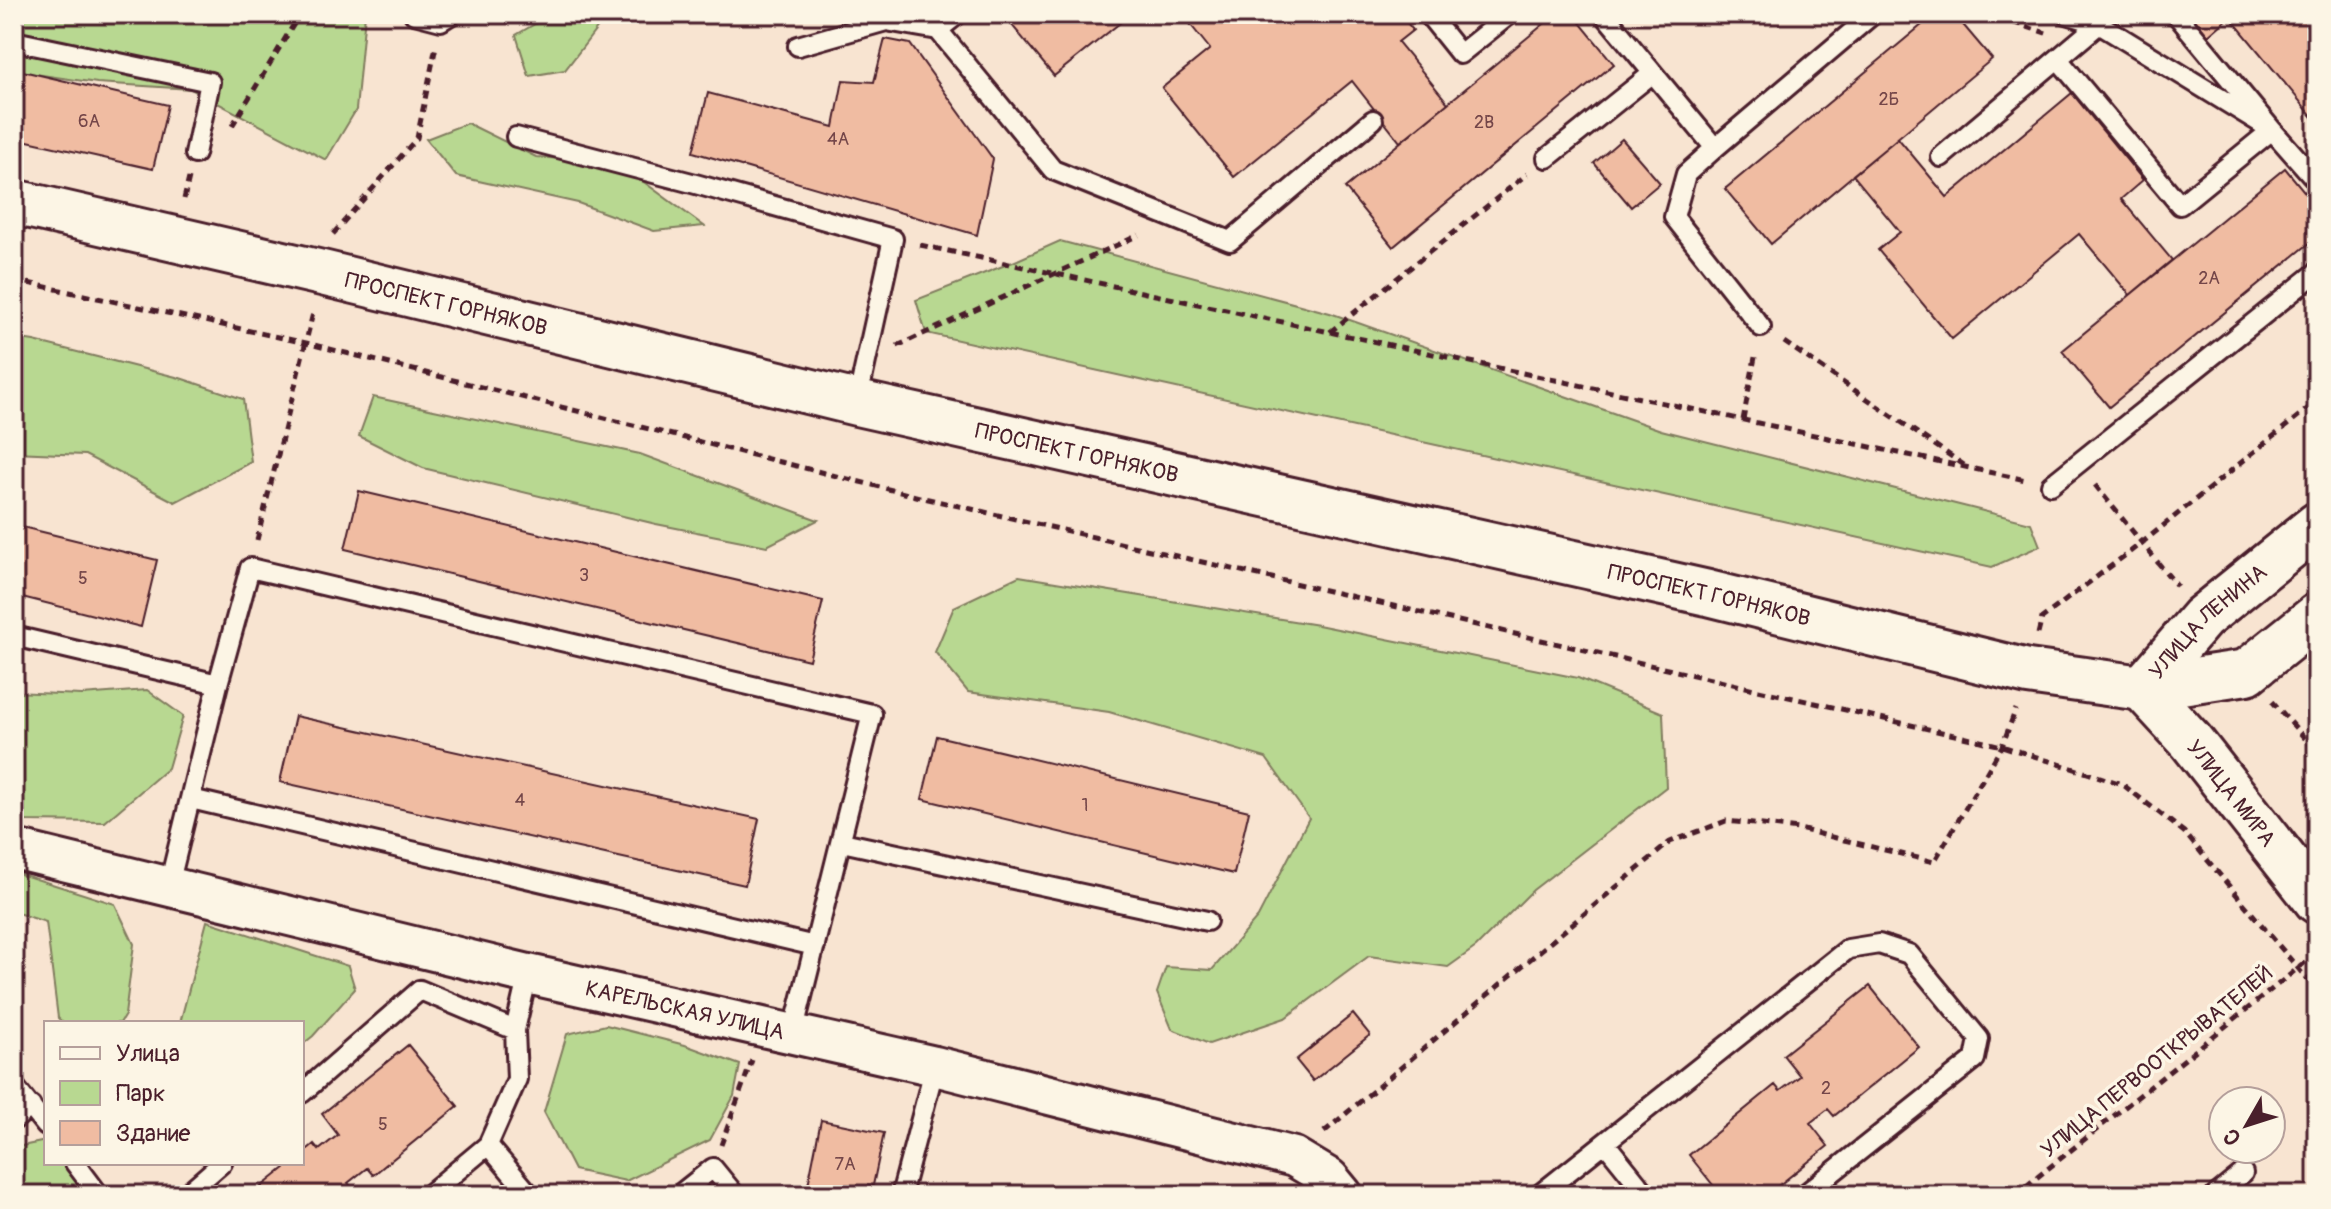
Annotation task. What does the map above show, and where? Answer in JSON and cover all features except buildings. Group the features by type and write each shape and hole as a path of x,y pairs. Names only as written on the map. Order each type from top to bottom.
{"main road":[{"name":"ПРОСПЕКТ ГОРНЯКОВ","path":"14,202 857,403 1708,593 2028,672 2142,688"},
{"name":"УЛИЦА ЛЕНИНА","path":"2142,688 2202,618 2317,525"},
{"name":"УЛИЦА ЛЕНИНА","path":"2142,688 2247,672 2317,616"},
{"name":"УЛИЦА МИРА","path":"2142,688 2191,741 2317,901"}],"street":[{"name":"КАРЕЛЬСКАЯ УЛИЦА","path":"14,849 528,974 935,1066 1294,1157 1329,1178 1343,1195"}],"lane":[{"path":"414,14 447,17"},
{"path":"938,30 958,14"},
{"path":"1428,14 1460,54 1510,14"},
{"path":"1604,14 1715,148"},
{"path":"1761,327 1674,217 1686,174 1873,14"},
{"path":"2066,14 2099,24 2272,130"},
{"path":"2176,14 2317,181"},
{"path":"798,46 886,21 938,30 1053,170 1230,241 1373,120"},
{"path":"1941,157 2099,24"},
{"path":"14,41 210,82 195,154"},
{"path":"2058,59 2180,205 2272,130"},
{"path":"1547,158 1653,73"},
{"path":"516,137 893,239 857,403"},
{"path":"2051,485 2317,272"},
{"path":"169,885 250,568 872,714 815,946 779,1029"},
{"path":"14,636 218,684"},
{"path":"191,799 815,946"},
{"path":"842,842 1207,921"},
{"path":"1539,1195 1848,949 1879,944 1909,954 1979,1039 1975,1059 1804,1195"},
{"path":"428,1195 488,1145 517,1079 515,1030 528,974"},
{"path":"304,1091 420,990 515,1030"},
{"path":"901,1195 935,1066"},
{"path":"14,1086 44,1123"},
{"path":"14,1120 31,1106"},
{"path":"1605,1143 1647,1195"},
{"path":"488,1145 530,1195"},
{"path":"76,1165 99,1195"},
{"path":"185,1195 220,1165"},
{"path":"679,1195 713,1168 735,1195"},
{"path":"2216,1195 2243,1173"}],"path":[{"path":"228,133 300,14"},
{"path":"1986,14 2077,43"},
{"path":"345,241 330,238 417,138 447,17"},
{"path":"1330,332 1547,158"},
{"path":"865,360 1173,219"},
{"path":"893,239 2084,492 2094,484"},
{"path":"14,280 306,343 924,498 2002,746 2122,784 2184,832 2317,991"},
{"path":"1743,420 1761,327 1968,468"},
{"path":"250,568 306,343"},
{"path":"1294,1157 1670,842 1726,821 1799,829 1934,862 2002,746 2028,672 2042,618 2143,542 2317,401"},
{"name":"УЛИЦА ПЕРВООТКРЫВАТЕЛЕЙ","path":"2015,1195 2317,953"},
{"path":"713,1168 779,1029"}],"green space":[{"path":"14,14 365,14 356,110 326,160 191,89 97,83 14,71"},
{"path":"552,14 608,14 565,70 529,76 516,35"},
{"path":"467,123 536,157 592,161 641,180 704,226 654,231 578,203 456,176 426,139"},
{"path":"1060,241 1330,313 1661,430 2031,523 2040,546 1992,567 926,333 916,300"},
{"path":"14,338 180,378 243,399 251,462 175,502 85,455 14,452"},
{"path":"373,397 640,454 818,520 767,546 656,524 423,468 359,436"},
{"path":"1019,576 1318,625 1578,678 1663,713 1666,787 1533,890 1476,947 1448,967 1369,956 1285,1018 1209,1044 1172,1029 1157,993 1166,967 1212,970 1258,917 1309,818 1266,758 1109,712 968,692 935,652 954,607"},
{"path":"147,690 183,716 168,768 105,822 24,821 14,818 14,692 82,695"},
{"path":"14,872 115,904 134,944 125,1015 121,1021 61,1021 58,1018 46,922 14,912"},
{"path":"207,921 348,966 355,989 304,1043 304,1021 181,1021"},
{"path":"606,1025 685,1045 740,1065 734,1096 710,1140 626,1181 574,1170 544,1112 567,1034"},
{"path":"44,1141 44,1165 65,1165 78,1182 76,1195 14,1195 14,1152 22,1146"}]}
